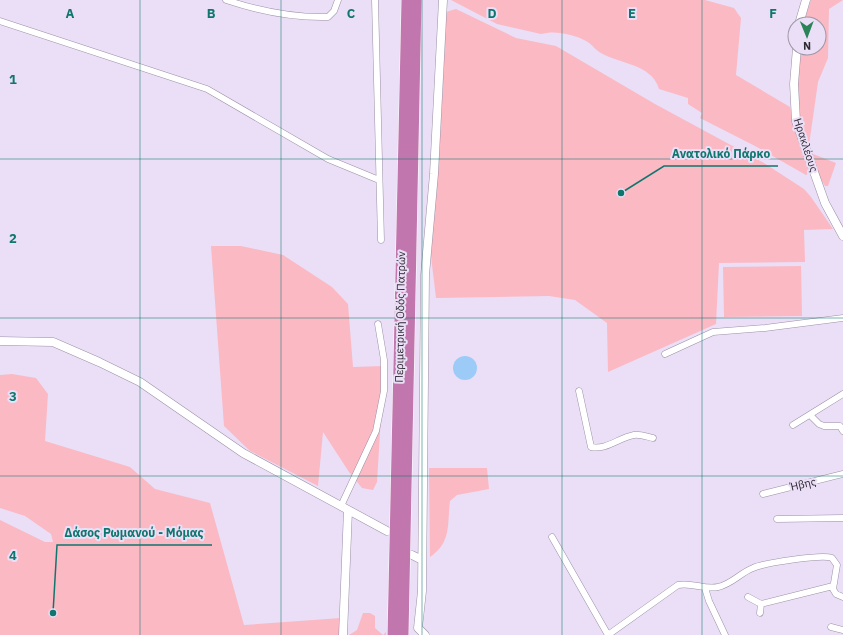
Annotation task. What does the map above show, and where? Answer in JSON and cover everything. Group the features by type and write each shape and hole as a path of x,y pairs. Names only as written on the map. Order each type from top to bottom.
{"highway":[{"name":"Περιμετρική Οδός Πατρών","path":"393,635 407,0"},
{"name":"Περιμετρική Οδός Πατρών","path":"403,635 408,453 416,0"},
{"path":"408,453 409,635"}],"street":[{"path":"226,0 249,8 306,18 328,17 334,11 338,0"},
{"path":"375,0 381,240"},
{"path":"425,635 418,628 422,596 426,275 434,168 443,0"},
{"path":"801,16 806,0"},
{"path":"0,21 207,89 328,159 379,180"},
{"name":"Ηρακλέους","path":"797,56 794,97 798,127 829,214 843,236"},
{"path":"666,354 713,332 765,328 843,318"},
{"path":"343,635 345,508 376,431 384,391 384,360 378,324"},
{"path":"0,341 53,342 140,382 243,453 387,531"},
{"path":"578,391 591,447 597,448 608,446 635,435 653,438"},
{"path":"793,425 843,394"},
{"path":"810,415 819,424 840,426 843,431"},
{"name":"Ήβης","path":"763,494 843,474"},
{"path":"777,519 843,518"},
{"path":"552,537 608,635 674,587 685,584 705,588 715,588 726,585 748,570 758,566 826,556 832,558 837,563 833,586 836,594 843,597"},
{"path":"412,555 422,560"},
{"path":"748,597 761,604 833,586"},
{"path":"705,588 709,601 725,635"},
{"path":"760,613 761,604"},
{"path":"831,627 843,630"}],"shaded area":[{"path":"451,0 705,0 734,8 741,18 736,75 790,107 800,147 811,172 806,175 755,146 700,118 702,113 688,104 688,98 659,89 650,74 601,53 588,42 570,35 552,32 541,34 497,24"},
{"path":"811,0 843,0 829,9 828,58 818,82 808,152 799,119 797,102 799,56 827,56 827,16 806,16"},
{"path":"456,9 516,38 556,46 655,104 764,163 804,189 833,229 804,230 805,262 719,263 716,324 608,372 607,323 575,300 549,296 436,298 430,248 442,102 446,12"},
{"path":"808,152 836,163 828,186 825,186"},
{"path":"211,246 241,246 283,255 332,287 348,304 353,367 384,366 377,482 373,490 362,488 349,472 323,432 318,486 250,451 224,426"},
{"path":"801,266 802,316 724,317 723,267"},
{"path":"12,374 36,378 48,394 45,441 130,467 155,489 210,503 244,625 341,618 340,635 0,635 0,520 45,542 53,542 51,534 25,516 0,508 0,375"},
{"path":"429,468 487,468 489,489 457,495 450,501 445,539 437,551 430,557"},
{"path":"363,613 370,613 375,616 375,628 383,635 349,635 357,630"}],"water":[{"path":"465,356 473,360 477,368 473,376 465,380 457,376 453,368 457,360"}],"place":[{"name":"Ανατολικό Πάρκο","path":"621,193"},
{"name":"Δάσος Ρωμανού - Μόμας","path":"53,613"}]}
